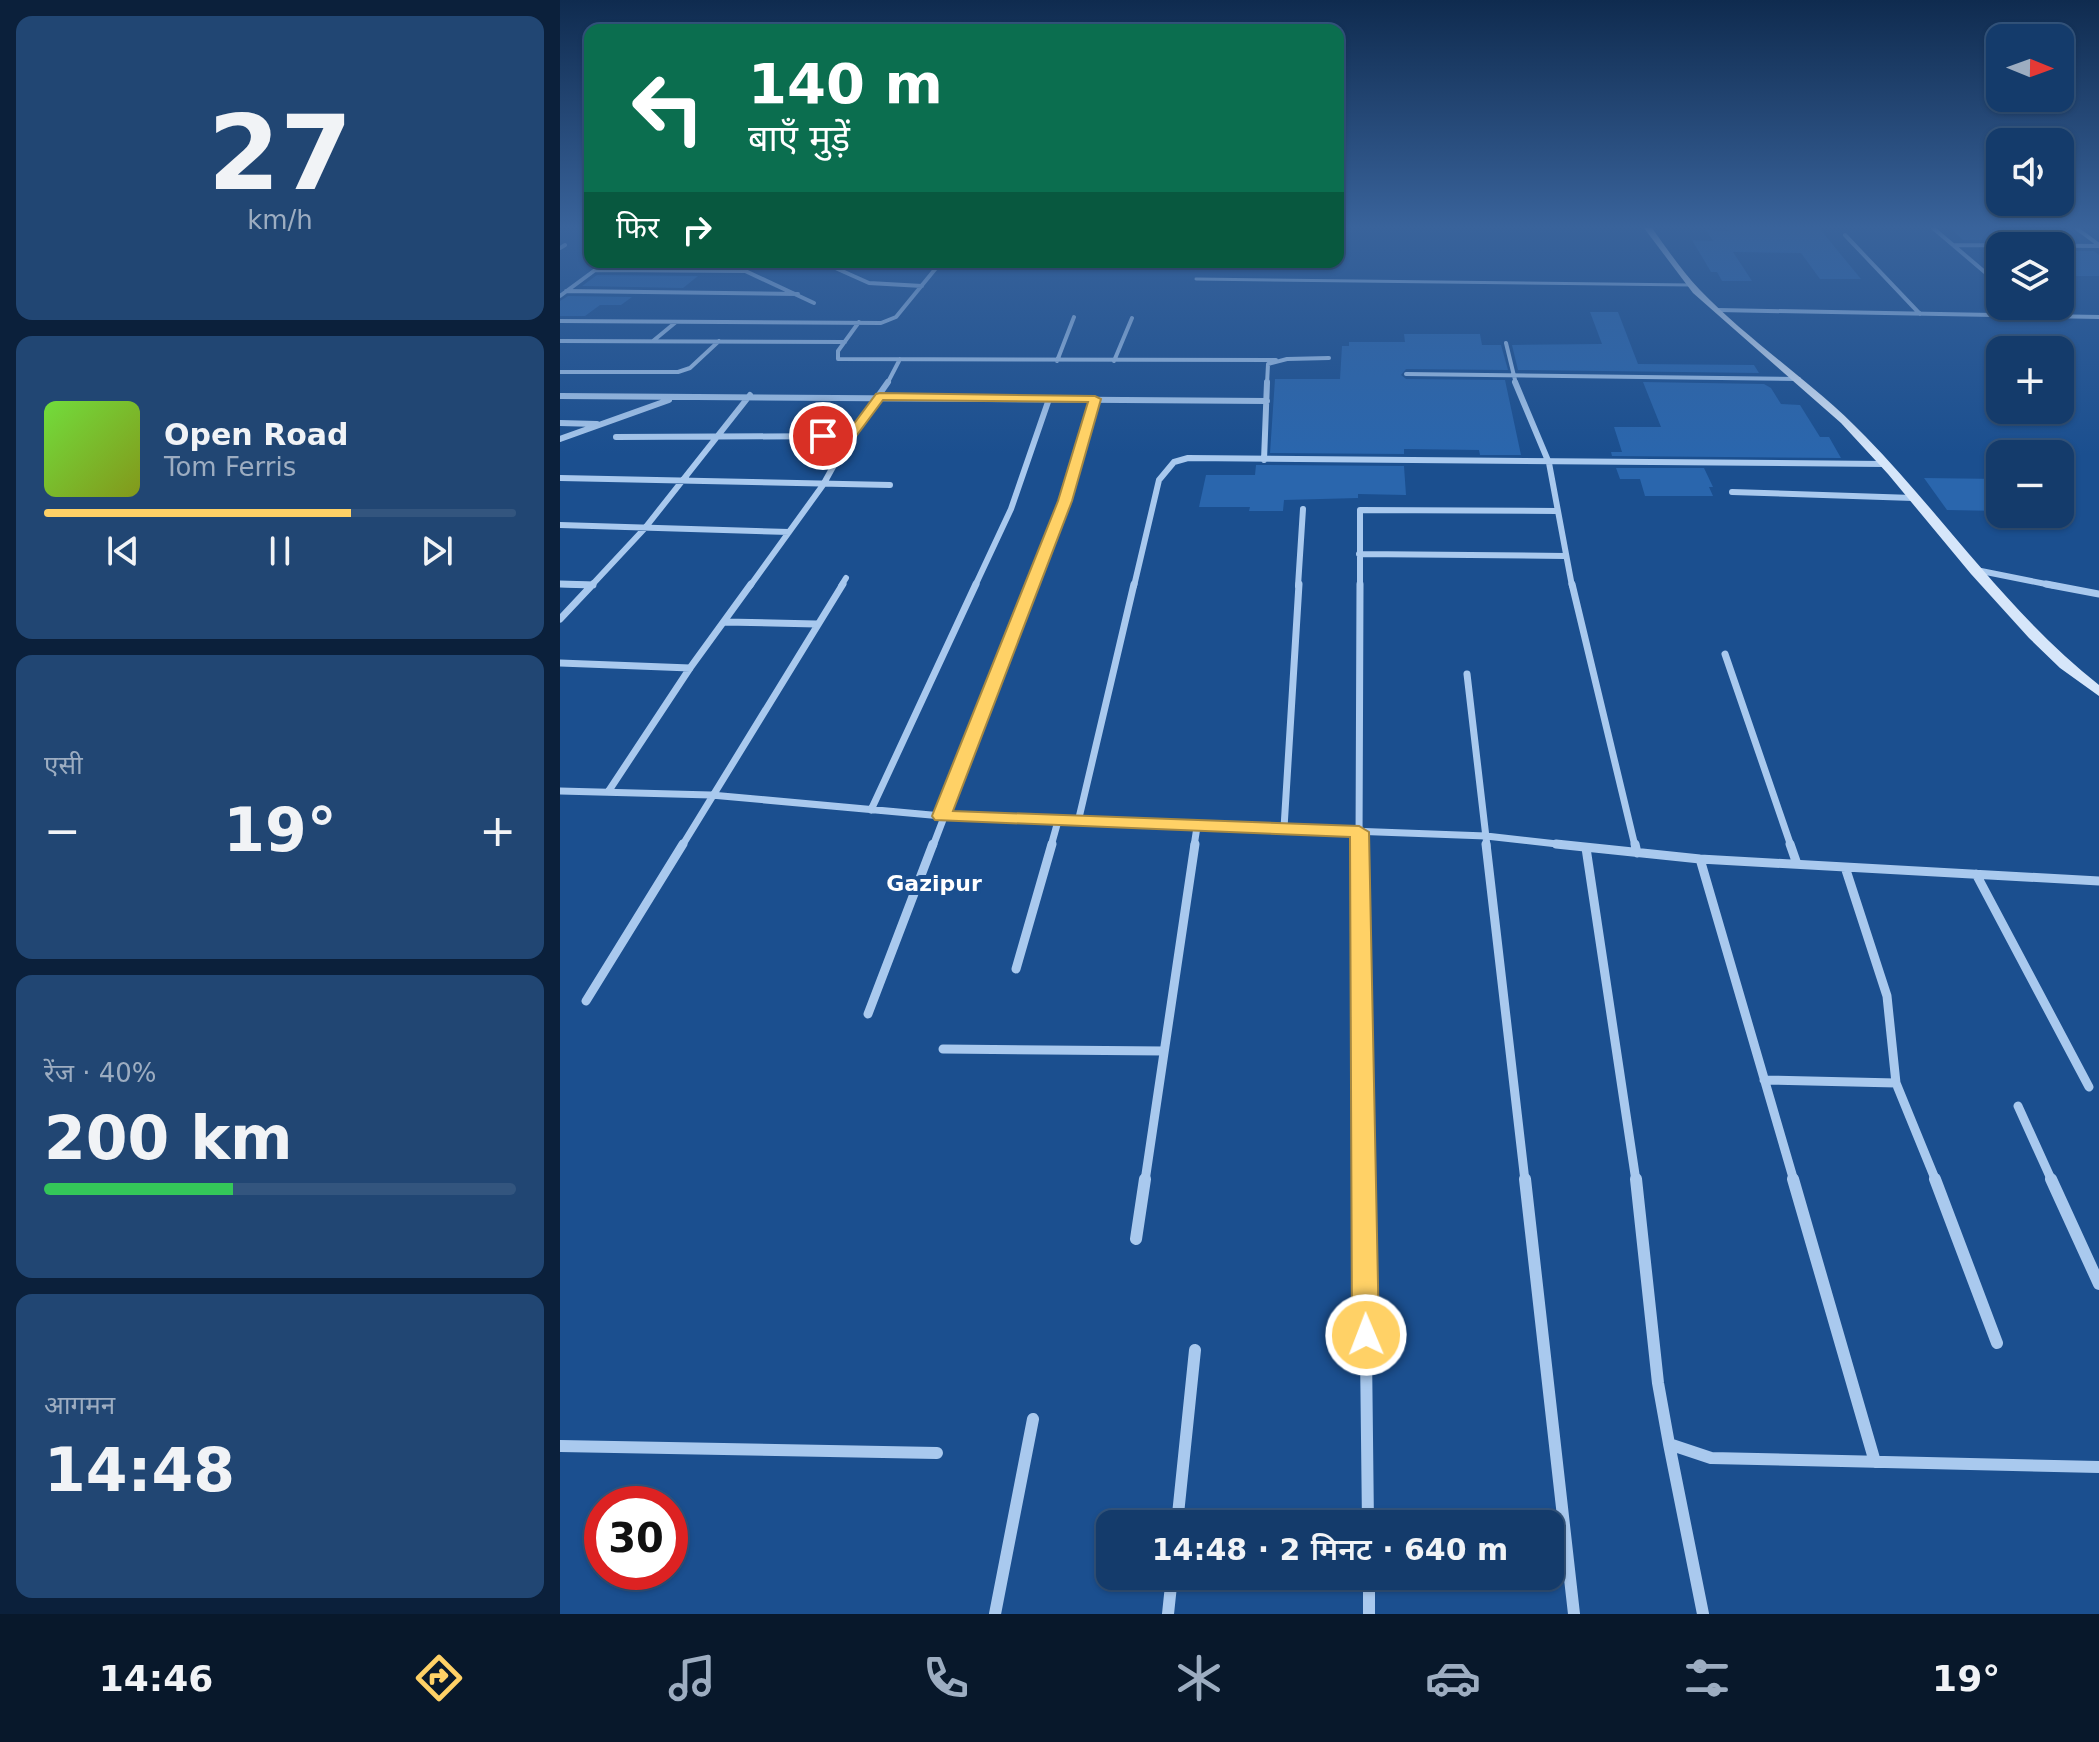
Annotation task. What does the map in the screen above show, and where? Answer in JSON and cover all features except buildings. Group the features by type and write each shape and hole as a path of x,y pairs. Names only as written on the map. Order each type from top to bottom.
{"street":[{"path":"560,321 891,321 907,303"},
{"path":"1711,303 1800,379 1884,464 2019,622 2099,692"},
{"path":"1910,303 1920,314"},
{"path":"1718,310 1986,315"},
{"path":"1057,361 1074,317"},
{"path":"2074,317 2099,317"},
{"path":"1114,361 1132,318"},
{"path":"653,341 677,322"},
{"path":"859,322 838,351 838,359 1114,361 1329,358"},
{"path":"560,341 845,342"},
{"path":"560,372 678,372 690,368 719,341"},
{"path":"1506,343 1512,375 1549,463 1565,556 1637,853"},
{"path":"608,792 690,668 823,485 850,436 880,397 900,359"},
{"path":"1264,460 1266,368 1276,360"},
{"path":"1406,374 1800,379"},
{"path":"560,619 645,528 750,395"},
{"path":"560,396 1267,401"},
{"path":"560,439 677,397"},
{"path":"871,810 1011,509 1049,399"},
{"path":"868,1014 1065,501 1095,399"},
{"path":"560,423 602,424"},
{"path":"616,437 850,436"},
{"path":"1078,822 1159,480 1174,462 1188,458 1884,464"},
{"path":"560,478 890,485"},
{"path":"1732,492 1913,498"},
{"path":"1284,828 1303,509"},
{"path":"1368,1510 1359,832 1360,510 1557,511"},
{"path":"560,525 789,532"},
{"path":"1359,554 1565,556"},
{"path":"1975,570 2099,594"},
{"path":"586,1001 846,578"},
{"path":"560,584 593,585"},
{"path":"725,622 816,624"},
{"path":"1725,654 1797,864"},
{"path":"560,663 690,668"},
{"path":"1467,674 1574,1614"},
{"path":"560,791 711,795 942,816 1486,836 1700,859 2099,881"},
{"path":"1016,969 1058,821"},
{"path":"1136,1239 1197,827"},
{"path":"1586,848 1635,1170 1658,1383 1703,1614"},
{"path":"1700,859 1875,1462"},
{"path":"1845,867 1887,996 1896,1083 1960,1241 1997,1343"},
{"path":"1976,874 2089,1087"},
{"path":"943,1049 1164,1051"},
{"path":"1764,1080 1896,1083"},
{"path":"2018,1106 2099,1284"},
{"path":"1178,1510 1195,1350"},
{"path":"995,1614 1033,1419"},
{"path":"1669,1444 1711,1458 2099,1467"},
{"path":"560,1446 937,1453"},
{"path":"1168,1614 1171,1590"},
{"path":"1369,1590 1369,1614"}],"district":[{"name":"Gazipur","path":"934,883"}],"route":[{"path":"823,436 850,436 880,397 1095,399 1065,501 942,816 1359,832 1366,1335"}]}
